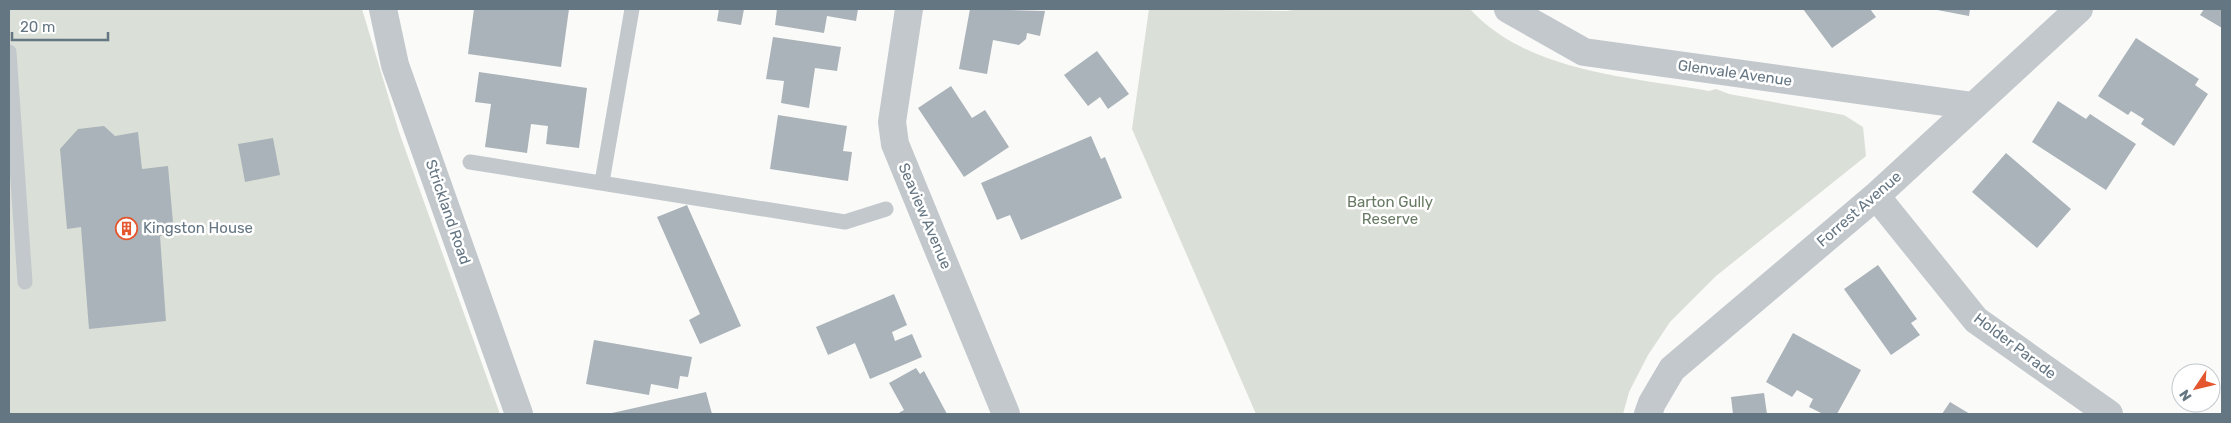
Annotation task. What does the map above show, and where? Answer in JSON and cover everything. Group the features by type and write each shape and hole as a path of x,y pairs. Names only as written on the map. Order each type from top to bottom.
{"street":[{"name":"Strickland Road","path":"383,9 395,65 519,414"},
{"name":"Seaview Avenue","path":"909,9 892,122 895,144 1006,414"},
{"name":"Glenvale Avenue","path":"1508,9 1584,52 1973,106"},
{"name":"Forrest Avenue","path":"1648,414 1652,403 1672,369 1876,196 2078,9"},
{"name":"Holder Parade","path":"1876,196 1976,320 2109,414"}],"lane":[{"path":"602,182 632,9"},
{"path":"9,52 25,282"},
{"path":"470,162 845,222 886,208"}],"green space":[{"path":"9,9 362,9 399,132 500,414 9,414"},
{"name":"Barton Gully Reserve","path":"1149,9 1287,11 1299,9 1470,9 1493,30 1520,46 1550,59 1581,68 1614,76 1709,91 1716,89 1729,94 1844,115 1863,127 1866,156 1716,276 1670,322 1648,355 1629,392 1623,414 1256,414 1132,129"}],"building":[{"path":"474,9 569,9 561,67 468,54"},
{"path":"719,9 744,9 741,25 717,21"},
{"path":"777,9 858,9 856,21 827,16 824,33 775,25"},
{"path":"970,9 1045,11 1040,36 1027,33 1026,39 1019,45 993,40 987,74 959,69"},
{"path":"1803,9 1870,9 1876,17 1832,48"},
{"path":"1932,9 1970,9 1969,16"},
{"path":"2204,9 2222,9 2222,28 2200,15"},
{"path":"773,37 841,47 837,71 815,68 809,108 781,103 784,81 766,79"},
{"path":"2136,38 2199,79 2195,85 2208,94 2174,146 2141,124 2144,119 2131,111 2128,115 2098,96"},
{"path":"1097,51 1129,94 1108,109 1100,97 1088,106 1064,75"},
{"path":"479,72 587,88 579,148 546,144 548,126 531,124 527,153 485,147 491,104 475,102"},
{"path":"951,86 972,118 985,110 1009,147 964,177 918,108"},
{"path":"2058,101 2086,119 2090,114 2136,144 2106,190 2032,142"},
{"path":"778,115 847,126 843,151 852,152 848,181 770,169"},
{"name":"Kingston House","path":"104,126 115,136 138,132 142,169 168,166 174,234 160,236 166,321 89,329 81,227 67,229 60,149 78,129"},
{"path":"1091,136 1101,159 1105,157 1122,198 1021,240 1010,215 997,220 981,183"},
{"path":"273,138 280,175 245,182 238,144"},
{"path":"2006,153 2071,209 2037,248 1972,192"},
{"path":"687,205 741,326 700,344 689,320 700,314 657,217"},
{"path":"1878,265 1917,319 1911,323 1920,335 1891,355 1844,289"},
{"path":"894,294 907,325 892,332 895,341 912,334 922,357 870,379 855,343 828,355 816,327"},
{"path":"1793,333 1861,370 1837,414 1823,414 1809,407 1813,399 1797,390 1792,397 1766,382"},
{"path":"594,340 692,357 688,377 680,376 678,389 651,384 649,395 586,384"},
{"path":"916,368 920,374 924,371 947,414 897,414 904,410 889,383"},
{"path":"706,392 712,414 612,414 612,413"},
{"path":"1764,393 1767,414 1733,414 1731,397"},
{"path":"1950,402 1970,414 1942,414"}],"place":[{"name":"Kingston House","path":"127,228"}]}
